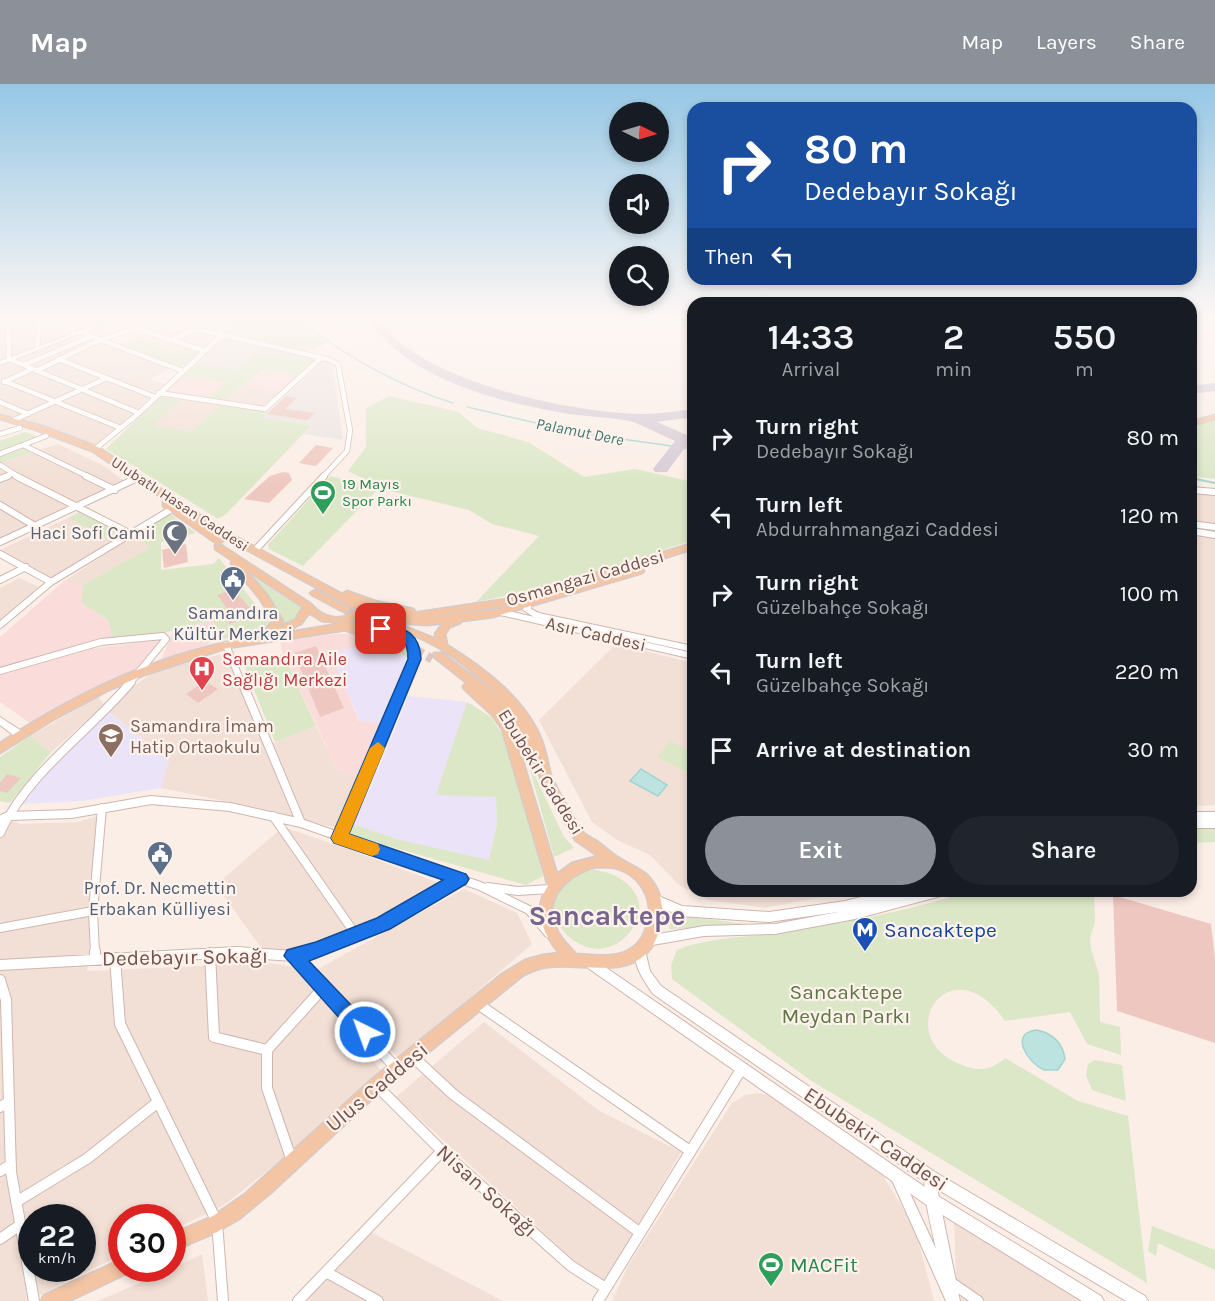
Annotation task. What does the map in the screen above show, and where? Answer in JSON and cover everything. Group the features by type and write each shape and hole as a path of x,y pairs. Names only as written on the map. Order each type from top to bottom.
{"main road":[{"path":"1197,416 1215,411"},
{"path":"1197,422 1215,417"},
{"name":"Ulubatlı Hasan Caddesi","path":"1,421 95,449 228,537 352,605"},
{"name":"Ulubatlı Hasan Caddesi","path":"17,424 90,453 134,480 190,523 245,556 352,605"},
{"path":"190,523 219,547 308,607 319,617 343,620 369,616 416,623 499,612"},
{"path":"228,537 258,547 362,609 354,616 343,620"},
{"path":"219,547 264,597 278,621 265,636"},
{"name":"Osmangazi Caddesi","path":"0,749 86,696 140,672 226,645 389,618 521,600 687,548"},
{"name":"Osmangazi Caddesi","path":"499,612 687,555"},
{"path":"352,605 426,613"},
{"path":"250,641 298,622 308,607"},
{"path":"438,654 440,634 447,625 499,612"},
{"path":"284,637 333,631 395,629 416,633 438,654"},
{"name":"Ebubekir Caddesi","path":"438,654 502,707 515,723 579,836 619,864"},
{"name":"Ebubekir Caddesi","path":"438,654 496,712 507,728 552,887"},
{"path":"0,720 20,735"},
{"path":"1197,818 1215,816"},
{"path":"1197,819 1215,824"},
{"path":"571,958 550,934 545,918 546,901 552,887 566,872 583,864 601,861 619,864 635,872 648,884 656,900 656,920 643,946"},
{"path":"656,900 681,911 769,917 845,906 881,897"},
{"path":"592,964 611,963 643,946 704,931 775,929 855,915 920,897"},
{"name":"Ebubekir Caddesi","path":"643,946 645,973 657,990 930,1177 1140,1301"},
{"name":"Ulus Caddesi","path":"186,1236 232,1214 376,1085 525,967 571,958 592,964"},
{"name":"Ebubekir Caddesi","path":"592,964 933,1202 1096,1301"},
{"path":"50,1301 108,1274"}],"street":[{"path":"2,382 21,375"},
{"path":"45,375 139,413"},
{"path":"99,375 157,395 265,409 303,375"},
{"path":"95,449 139,413 179,375"},
{"path":"258,547 342,458 349,446 350,430 340,375"},
{"path":"0,434 28,414 107,378"},
{"path":"2,382 57,401 121,428"},
{"path":"0,402 28,414"},
{"path":"0,454 46,436"},
{"path":"23,445 115,490"},
{"path":"0,465 12,474 129,532"},
{"path":"0,479 12,474"},
{"path":"0,542 134,480"},
{"path":"1197,490 1215,492"},
{"path":"0,505 35,526"},
{"path":"0,624 51,582 129,532 172,508"},
{"path":"1197,525 1215,527"},
{"path":"1197,532 1215,535"},
{"path":"0,554 51,582"},
{"path":"0,580 26,567"},
{"name":"Asır Caddesi","path":"528,605 527,610 537,615 687,648"},
{"name":"Asır Caddesi","path":"499,612 687,655"},
{"path":"339,838 413,667 414,646 409,638 395,629"},
{"path":"0,671 41,657 92,644 163,636 166,639 140,672 103,712 51,760 4,818 0,833"},
{"path":"226,645 301,823"},
{"path":"4,818 71,814 151,800 230,807 273,816 301,823 480,886 529,910 550,934"},
{"path":"95,959 93,911 102,808"},
{"path":"273,816 356,935"},
{"name":"Dedebayır Sokağı","path":"0,965 210,953 255,952 293,956 317,951 384,923 460,879"},
{"path":"480,886 518,891 552,887"},
{"path":"0,928 93,911"},
{"path":"210,953 214,1037 267,1050"},
{"path":"293,956 397,1068"},
{"path":"115,958 120,1024 217,1222 223,1301"},
{"path":"0,980 3,1001 5,1105 18,1214"},
{"path":"292,1161 267,1088 267,1050 324,987"},
{"path":"478,1004 690,1151"},
{"path":"412,1056 454,1095 639,1232"},
{"path":"598,1301 604,1287 742,1068"},
{"name":"Nisan Sokağı","path":"376,1085 442,1151 571,1266 604,1287"},
{"path":"16,1202 88,1158 158,1102"},
{"path":"298,1301 442,1151"},
{"path":"0,1171 11,1165"},
{"path":"896,1175 953,1301"},
{"path":"930,1177 933,1202 952,1283 953,1301"},
{"path":"0,1239 18,1227"},
{"path":"326,1272 362,1297 378,1301"},
{"path":"30,1282 34,1301"},
{"path":"952,1283 978,1301"}],"shaded area":[{"path":"0,375 159,375 150,380 165,384 117,429 96,445 40,424 0,415"},
{"path":"257,375 298,375 281,391 244,385"},
{"path":"308,375 334,375 343,440 304,434 310,427 261,418"},
{"path":"183,376 227,382 207,398 166,392"},
{"path":"244,385 281,391 262,406 225,400"},
{"path":"181,400 221,404 192,431 152,426"},
{"path":"58,444 104,466 128,484 0,541 0,463"},
{"path":"1197,492 1215,494 1215,805 1197,806"},
{"path":"68,518 113,542 49,582 0,553 0,550"},
{"path":"133,536 151,547 83,585 63,582"},
{"path":"19,578 41,588 0,626 0,588"},
{"path":"63,582 83,585 81,601 108,620 113,639 40,655 0,668 0,637"},
{"path":"214,620 223,639 161,660 174,630"},
{"path":"333,634 375,634 384,643 331,652 359,721 383,723 361,775 339,773 283,654 280,641"},
{"path":"160,640 138,668 30,723 0,702 0,674 82,650"},
{"path":"384,643 411,661 383,723 360,721 330,652"},
{"path":"616,644 687,662 687,889 679,885 650,855 617,840 592,822 539,720"},
{"path":"228,653 266,746 316,726 339,773 361,775 340,829 258,808 161,788 169,760 108,711 133,687 157,669"},
{"path":"408,696 467,702 437,794 496,797 497,825 489,860 400,840 352,824 371,787"},
{"path":"98,697 104,705 51,752 30,736"},
{"name":"Samandıra İmam Hatip Ortaokulu","path":"108,711 169,761 161,788 82,801 19,804 57,757"},
{"path":"103,814 87,971 267,963 295,967 384,1074 342,1112 224,1205 186,1224 186,1204 108,1204 108,1261 96,1267 96,1204 18,1204 18,1282 66,1282 27,1301 0,1301 0,815 20,824 78,822"},
{"path":"283,827 447,886 345,941 303,952 267,956 216,885"},
{"path":"464,889 517,913 532,944 399,1059 318,969"},
{"path":"703,897 821,897 765,908 709,900"},
{"path":"484,1022 598,1110 681,1152 602,1286 396,1097"},
{"path":"758,1093 768,1095 882,1174 915,1228 934,1301 612,1301 628,1266 732,1103 746,1095"},
{"path":"954,1218 1088,1301 962,1301 956,1274"},
{"path":"361,1227 503,1301 307,1301"},
{"path":"202,1254 208,1301 98,1301 142,1282 186,1282 186,1262"}],"green space":[{"path":"256,375 225,400 207,398 226,382 183,376"},
{"path":"389,396 459,412 477,428 528,442 584,477 635,469 687,481 687,542 557,585 476,602 539,536 492,524 469,510 386,490 348,471 366,447 366,408"},
{"path":"160,397 181,400 153,426 192,431 221,404 268,411 262,418 311,426 226,514 218,519 106,449"},
{"path":"1215,420 1215,479 1197,477 1197,425"},
{"path":"25,432 43,438 27,444 37,451 0,463 0,441"},
{"name":"19 Mayıs Spor Parkı","path":"330,476 379,488 303,566 269,549 268,545"},
{"path":"88,507 130,531 113,542 68,518"},
{"path":"169,513 196,533 161,542 161,570 213,564 219,558 272,625 253,635 223,639 213,620 152,636 113,639 108,620 81,602 83,585 151,547 133,536"},
{"path":"249,574 302,608 303,613 280,628 284,620"},
{"path":"375,634 392,634 411,642 415,647 411,661"},
{"path":"283,654 316,726 275,742 245,667"},
{"path":"467,702 491,717 509,744 543,876 526,885 346,834 352,824 400,840 489,860 497,825 496,797 436,795"},
{"path":"30,736 51,752 10,803 0,801 0,757"},
{"path":"670,741 687,750 687,772 657,757"},
{"path":"527,759 564,837 574,848 554,857"},
{"path":"1215,826 1215,842 1197,843 1197,828"},
{"path":"594,870 606,872 626,883 638,900 637,921 630,932 612,946 592,948 575,941 561,928 554,912 556,895 568,880"},
{"name":"Sancaktepe Meydan Parkı","path":"949,897 1094,897 1095,922 1090,937 1091,949 1099,974 1100,1022 1120,1027 1121,1055 1087,1044 1070,1012 1005,1021 984,999 965,990 948,992 935,1002 929,1018 930,1035 940,1052 962,1065 974,1069 985,1069 1005,1058 1078,1101 1128,1116 1147,1283 810,1080 672,979 671,965 677,950 689,946 714,940 825,925 922,905"},
{"path":"671,914 759,926 669,929"},
{"path":"1095,1060 1122,1065 1126,1101 1092,1090 1086,1075 1088,1064"},
{"path":"1152,1226 1215,1250 1215,1270 1158,1243 1156,1256 1148,1251"}],"water":[{"path":"641,769 667,785 658,796 630,781"},
{"path":"1037,1030 1052,1036 1062,1048 1065,1059 1058,1070 1044,1070 1027,1055 1022,1042 1024,1037 1028,1032"}],"building":[{"path":"286,396 297,398 285,409 315,413 307,420 267,414"},
{"path":"316,445 333,448 316,466 299,463"},
{"path":"283,472 289,473 292,480 269,503 244,499 270,476"},
{"name":"Haci Sofi Camii","path":"186,544 188,562 164,568 162,550"},
{"name":"Samandıra Kültür Merkezi","path":"234,589 252,611 249,616 230,624 219,612 227,608 217,595"},
{"path":"316,646 344,708 320,717 294,653"},
{"name":"Samandıra Aile Sağlığı Merkezi","path":"205,681 218,689 198,703 186,694"},
{"path":"7,774 21,778 7,793 0,791 0,783"},
{"path":"1113,897 1211,924 1215,959 1215,1043 1117,1011"}],"waterway":[{"name":"Palamut Dere","path":"384,375 453,403"},
{"name":"Palamut Dere","path":"467,407 579,433 687,448"},
{"name":"Palamut Dere","path":"1197,479 1215,483"}],"taxiway":[{"path":"447,375 490,391 603,415 649,418 687,414"},
{"path":"1197,389 1215,387"},
{"path":"637,419 685,440"},
{"path":"661,469 681,443 687,440"}],"tunnel":[{"path":"355,605 384,621"},
{"path":"345,609 432,659"}],"slow traffic":[{"path":"372,849 339,838 378,748"}],"place":[{"name":"19 Mayıs Spor Parkı","path":"323,516"},
{"name":"Haci Sofi Camii","path":"175,556"},
{"name":"Samandıra Kültür Merkezi","path":"233,602"},
{"name":"Samandıra Aile Sağlığı Merkezi","path":"202,692"},
{"name":"Samandıra İmam Hatip Ortaokulu","path":"111,759"},
{"name":"Prof. Dr. Necmettin Erbakan Külliyesi","path":"160,877"},
{"name":"Sancaktepe","path":"865,953"},
{"name":"MACFit","path":"771,1288"}],"district":[{"name":"Sancaktepe","path":"607,915"}],"route":[{"path":"365,1032 293,956 317,951 384,923 460,879 339,838 415,659 414,646 404,633 395,629 381,629"}]}
